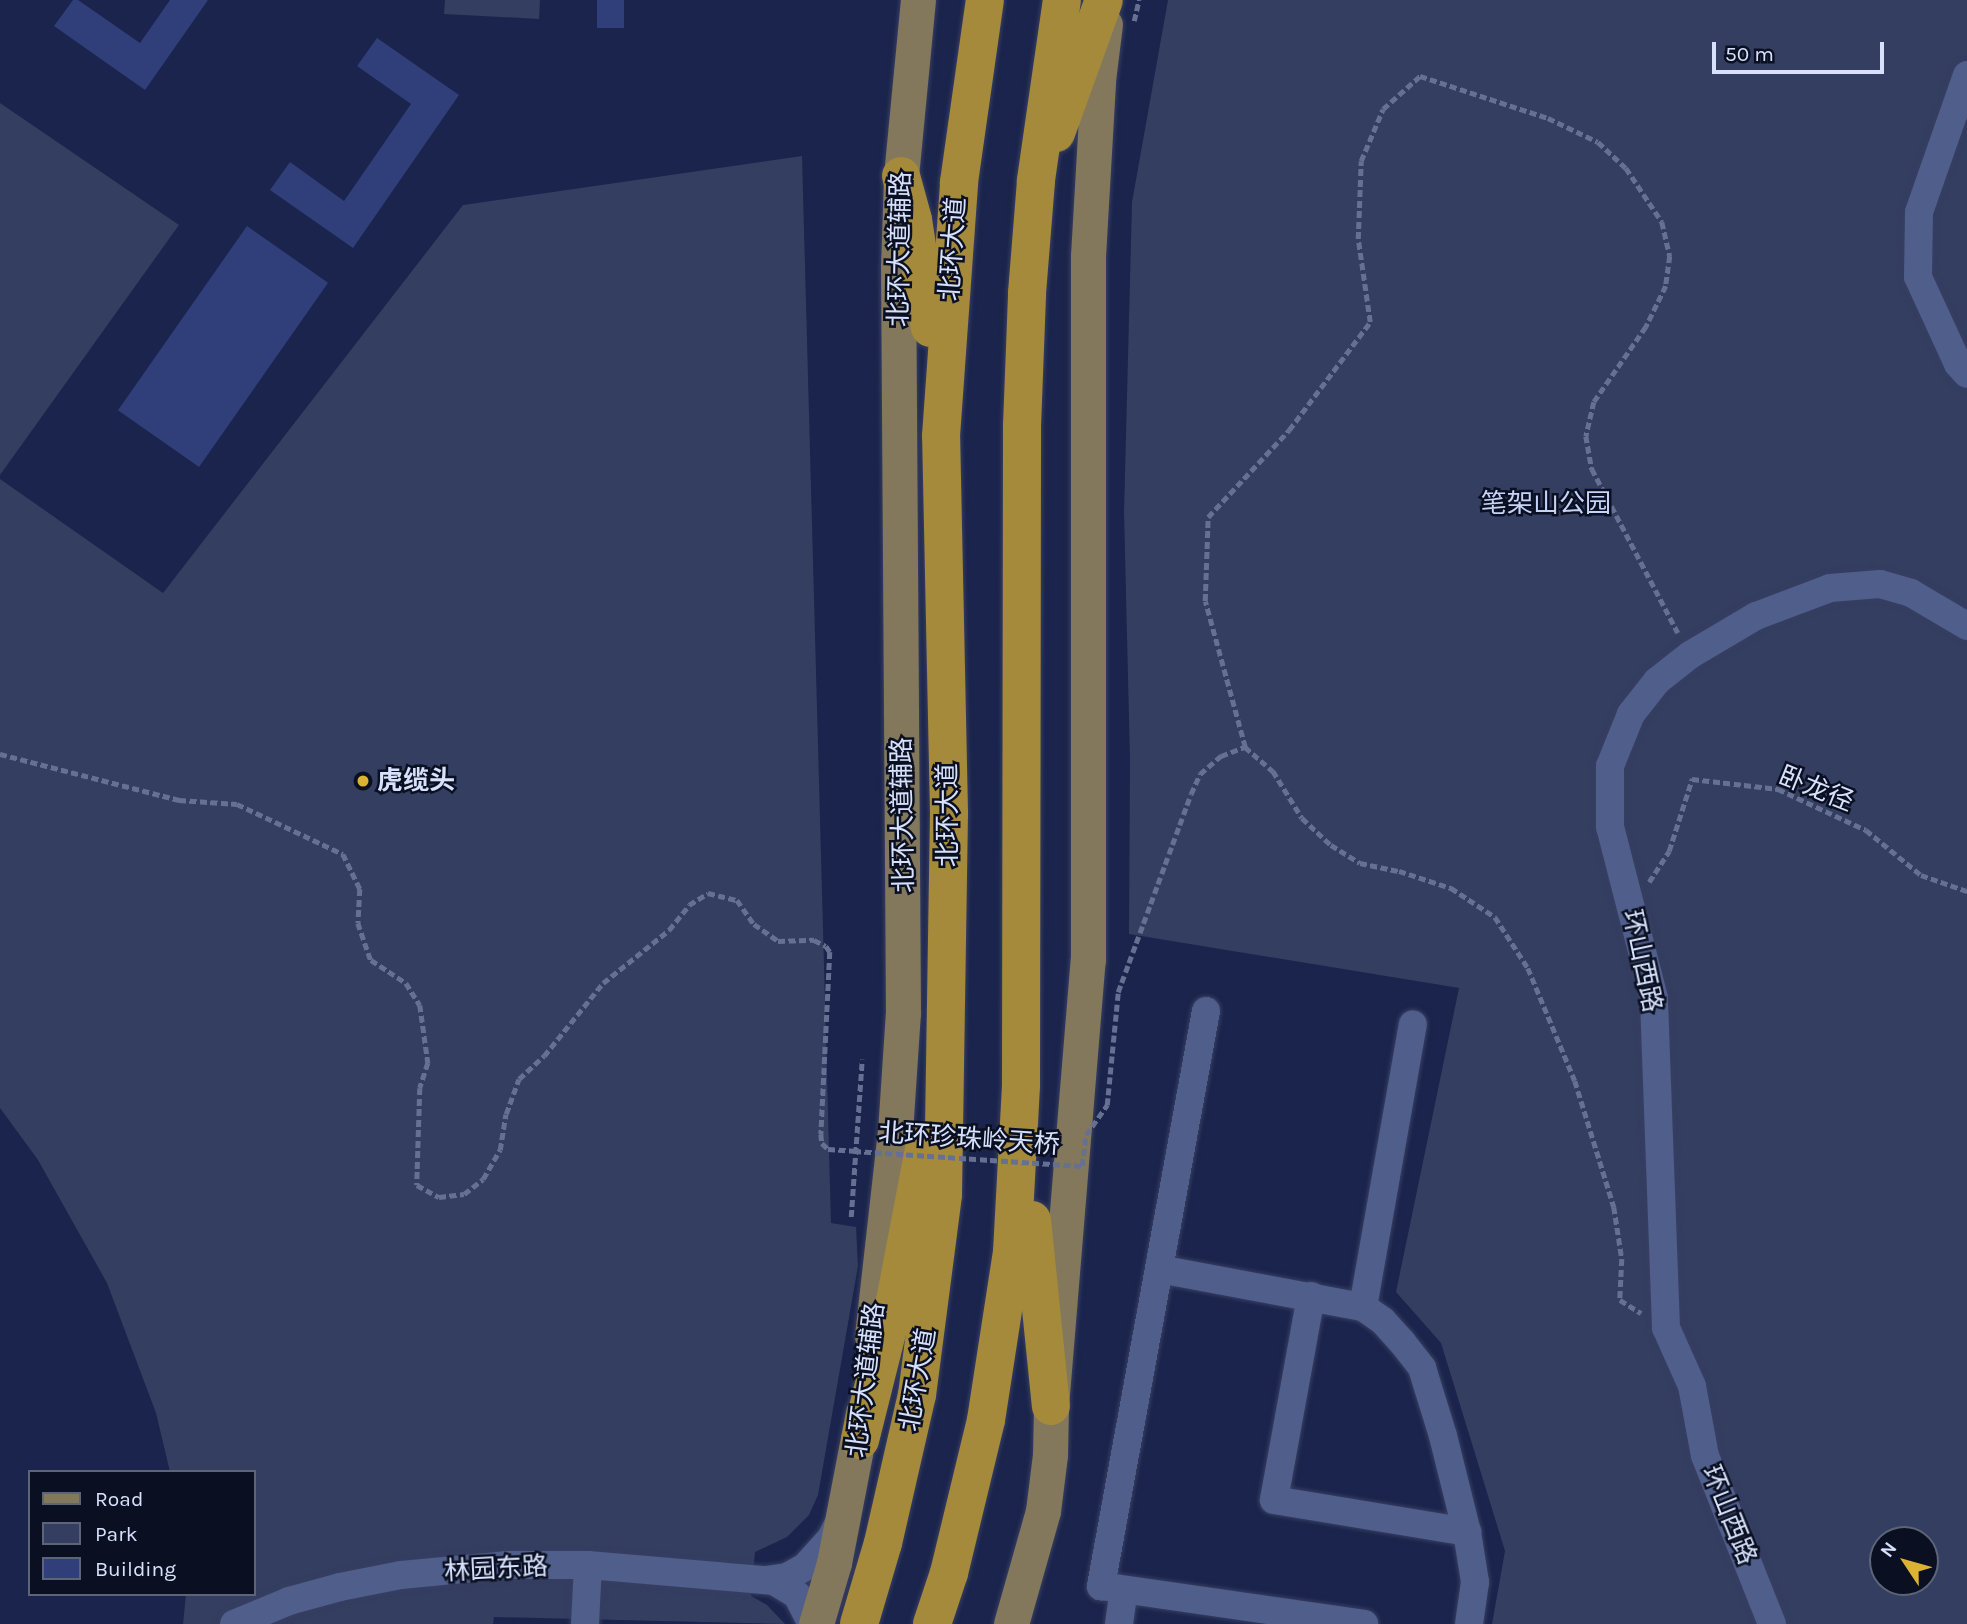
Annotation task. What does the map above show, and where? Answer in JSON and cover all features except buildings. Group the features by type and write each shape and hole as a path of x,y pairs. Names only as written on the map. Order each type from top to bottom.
{"highway":[{"name":"北环大道","path":"859,1624 903,1467 928,1326 943,1194 949,813 941,436 959,182 985,0"},
{"path":"933,1624 949,1573 986,1420 1012,1252 1021,1085 1022,426 1027,293 1036,180 1062,0"},
{"path":"1036,180 1106,0"},
{"path":"901,176 925,280 941,436"},
{"path":"860,1440 895,1301 948,997"},
{"path":"1021,1085 1037,1293 1051,1406"}],"main road":[{"name":"北环大道辅路","path":"814,1624 846,1508 860,1440 895,1132 903,1013 898,460 901,176 918,0"},
{"path":"1012,1624 1043,1511 1050,1455 1051,1406 1088,960 1088,256 1098,80 1106,0"}],"street":[{"path":"1967,75 1919,212 1918,278 1958,364 1967,374"},
{"name":"环山西路","path":"1772,1624 1705,1456 1692,1386 1666,1328 1654,998 1610,827 1610,766 1631,714 1657,681 1690,655 1756,616 1830,588 1880,584 1911,593 1967,626"},
{"path":"1206,1011 1101,1586 1364,1624"},
{"path":"1363,1307 1413,1024"},
{"path":"1159,1269 1363,1307 1383,1321 1422,1368 1443,1436 1467,1532 1475,1582 1469,1624"},
{"path":"1311,1296 1274,1500 1467,1532"},
{"name":"林园东路","path":"766,1580 787,1577 810,1562 831,1538 846,1508"},
{"name":"林园东路","path":"234,1624 289,1601 401,1576 506,1565 587,1565 779,1583 797,1595 814,1624"},
{"path":"584,1624 587,1565"},
{"path":"1119,1624 1125,1590"}],"path":[{"path":"1666,1328 1620,1300 1622,1259 1614,1207 1575,1081 1528,968 1495,917 1451,888 1399,871 1360,863 1331,845 1302,818 1273,771 1245,747 1205,601 1208,517 1289,430 1370,322 1358,239 1361,161 1383,109 1420,76 1548,118 1598,142 1626,168 1662,222 1670,256 1666,286 1646,327 1594,402 1586,436 1592,469 1690,655"},
{"name":"北环珍珠岭天桥","path":"0,754 180,800 237,804 344,853 360,889 358,923 371,960 406,984 420,1004 428,1063 420,1088 417,1185 439,1197 464,1194 483,1179 500,1150 506,1114 519,1079 544,1056 603,983 669,930 689,905 708,893 737,900 754,924 778,941 814,940 826,946 830,952 821,1134 822,1143 828,1149 1082,1166 1086,1135 1107,1105 1118,992 1191,794 1200,774 1221,756 1245,747"},
{"name":"卧龙径","path":"1632,910 1669,850 1692,779 1778,789 1866,830 1921,875 1967,891"},
{"path":"851,1217 862,1059"},
{"path":"875,1166 877,1139"}],"green space":[{"path":"445,0 540,0 539,19 444,14"},
{"name":"笔架山公园","path":"1168,0 1967,0 1967,1624 1492,1624 1505,1551 1441,1343 1396,1292 1459,988 1129,934 1130,760 1124,512 1132,202"},
{"path":"0,103 179,225 0,475"},
{"path":"802,156 831,1223 856,1227 858,1266 818,1495 809,1515 787,1537 755,1552 751,1596 767,1605 785,1624 494,1617 493,1624 183,1624 186,1596 256,1596 256,1470 170,1470 156,1413 107,1283 38,1160 0,1108 0,479 163,593 463,205"}],"place":[{"name":"虎缆头","path":"363,781"}]}
